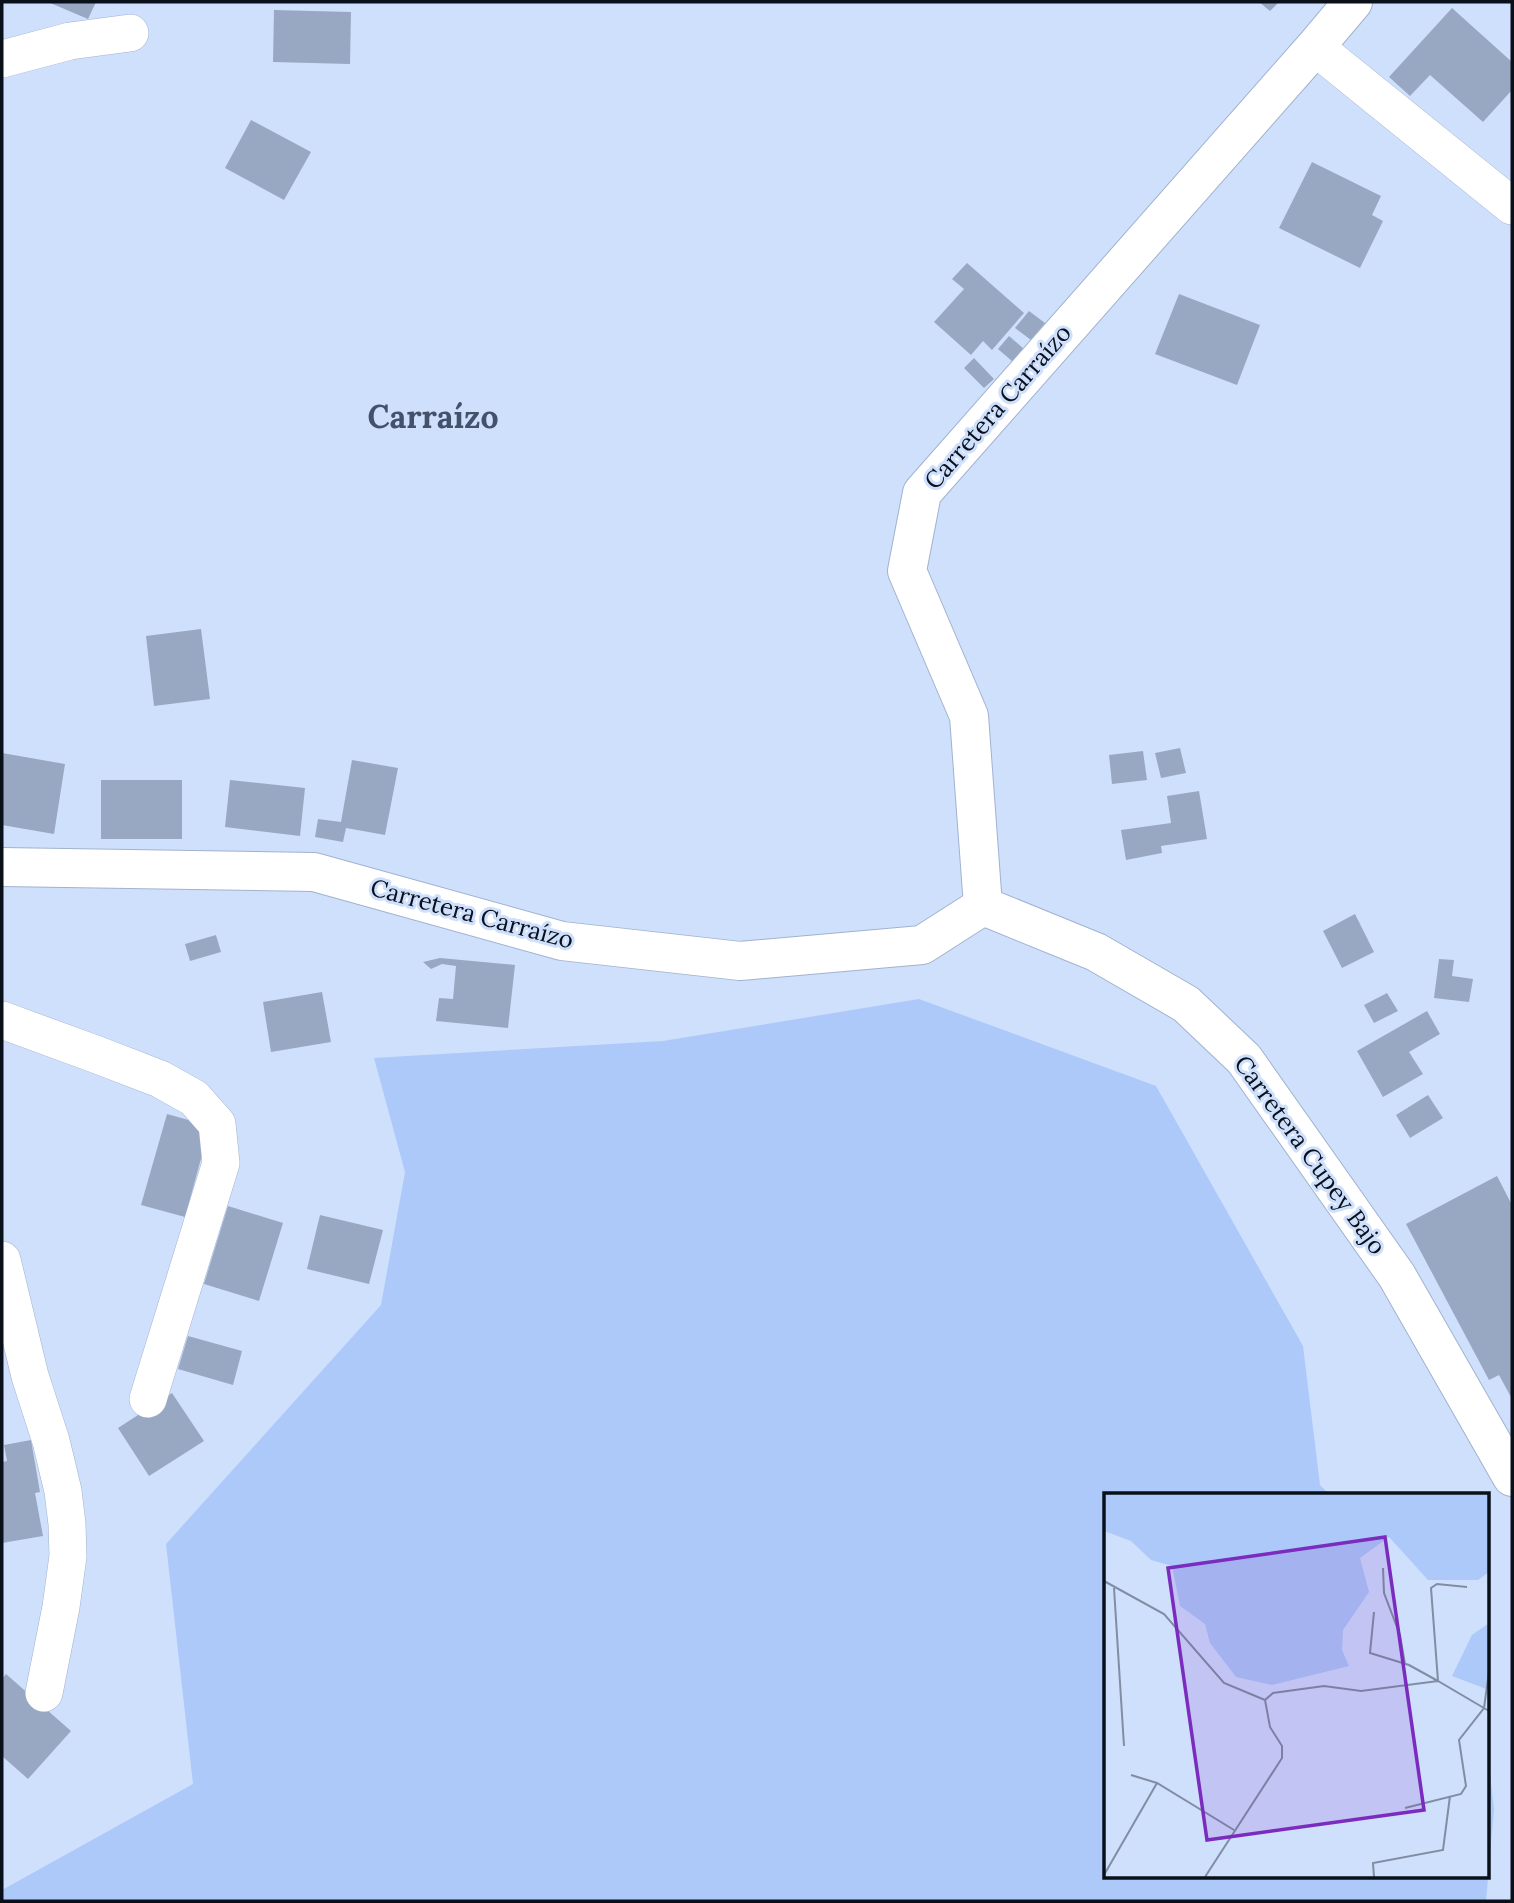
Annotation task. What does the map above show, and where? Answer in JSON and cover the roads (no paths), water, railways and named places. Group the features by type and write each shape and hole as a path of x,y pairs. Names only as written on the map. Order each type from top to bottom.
{"street":[{"name":"Carretera Carraízo","path":"2,867 314,872 562,941 740,961 922,945 983,906 970,716 907,571 922,493 1353,2"},
{"path":"2,59 70,41 130,33"},
{"path":"1315,47 1512,206"},
{"name":"Carretera Cupey Bajo","path":"983,906 1096,952 1186,1004 1244,1059 1397,1276 1512,1477"},
{"path":"2,1020 160,1080 194,1098 216,1124 221,1163 148,1399"},
{"path":"2,1260 30,1376 51,1441 63,1491 68,1556 44,1693"}],"district":[{"name":"Carraízo","path":"433,417"}]}
